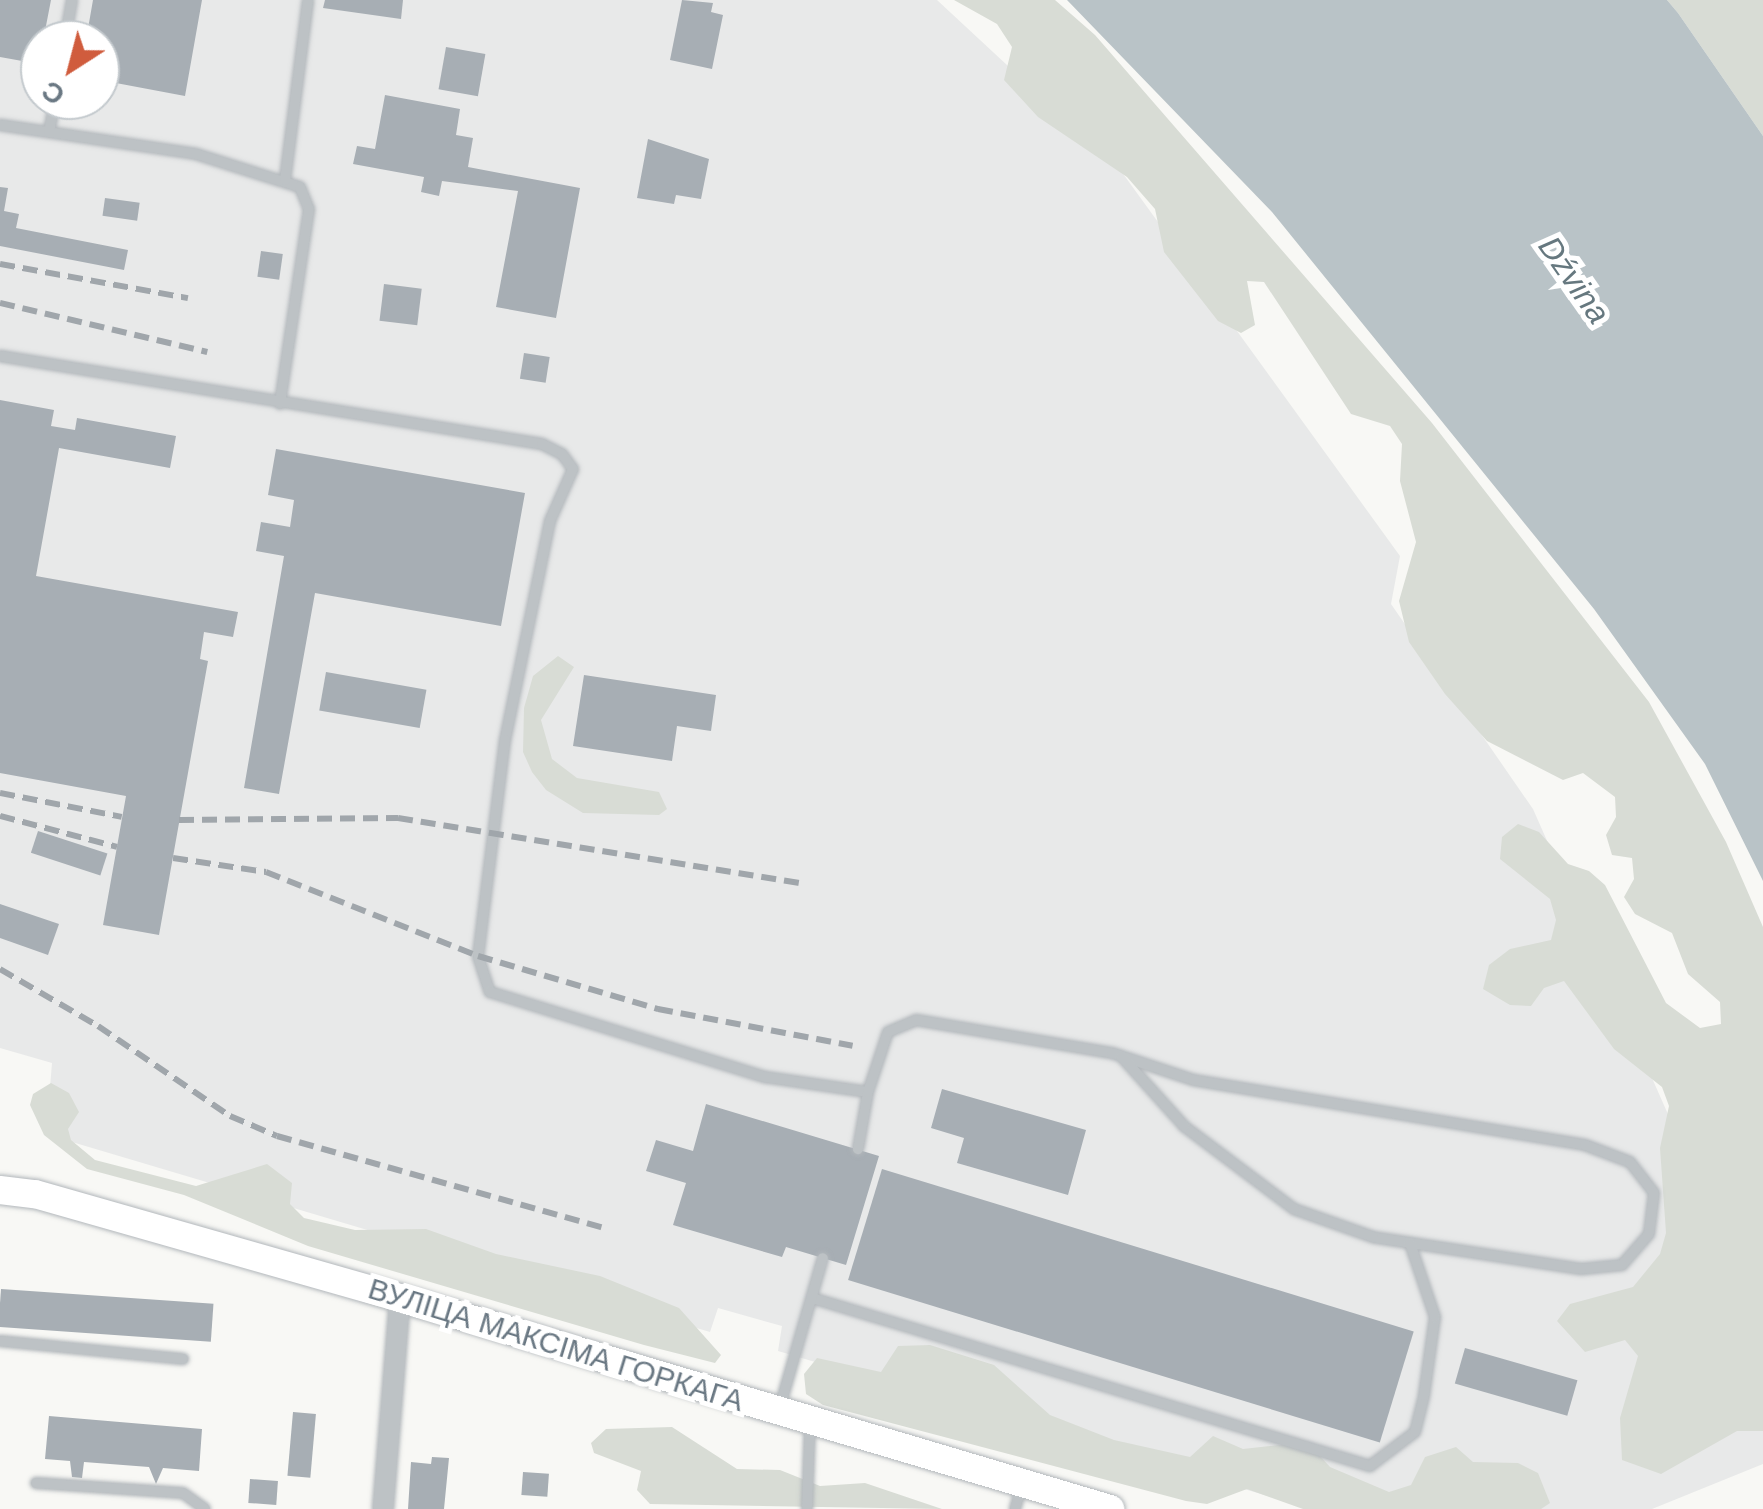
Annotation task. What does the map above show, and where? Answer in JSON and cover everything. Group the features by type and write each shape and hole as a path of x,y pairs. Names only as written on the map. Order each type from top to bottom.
{"main road":[{"name":"ВУЛІЦА МАКСІМА ГОРКАГА","path":"0,1190 35,1194 778,1410 1019,1496 1110,1509"}],"street":[{"path":"383,1509 400,1298"}],"lane":[{"path":"285,180 308,0"},
{"path":"49,132 51,120"},
{"path":"0,125 196,154 300,187 309,209 280,404"},
{"path":"0,356 542,444 562,454 572,469 550,521 504,740 478,956 490,992 766,1076 868,1092"},
{"path":"858,1149 868,1092 888,1032 916,1020 1121,1056 1193,1080 1585,1145 1630,1162 1654,1193 1649,1234 1622,1265 1581,1269 1410,1242 1294,1209 1184,1126 1121,1056"},
{"path":"812,1298 1370,1466 1416,1432 1424,1395 1435,1317 1410,1242"},
{"path":"778,1410 823,1258"},
{"path":"0,1341 182,1359"},
{"path":"806,1509 810,1420"},
{"path":"36,1483 183,1494 204,1509"}],"shaded area":[{"path":"0,0 937,0 1121,171 1400,556 1391,604 1533,809 1763,1329 1763,1464 1652,1509 1312,1509 778,1351 782,1326 718,1308 710,1332 72,1142 47,1124 52,1063 0,1048"},
{"path":"954,0 1055,0 1095,35 1432,423 1649,702 1726,842 1763,927 1763,1431 1737,1431 1661,1474 1622,1460 1620,1418 1638,1356 1625,1340 1585,1352 1557,1321 1570,1304 1633,1287 1660,1254 1666,1233 1660,1148 1669,1106 1662,1087 1614,1049 1564,981 1544,988 1531,1006 1510,1005 1483,989 1489,965 1510,949 1551,940 1556,920 1550,899 1500,859 1502,837 1518,824 1539,832 1568,864 1589,871 1605,885 1666,1003 1700,1028 1721,1024 1720,1002 1688,974 1672,933 1635,914 1624,897 1634,879 1632,858 1612,855 1606,835 1616,817 1615,797 1583,773 1563,780 1487,741 1445,694 1409,642 1399,601 1416,542 1400,481 1402,444 1390,426 1351,414 1264,282 1247,281 1255,325 1241,333 1218,321 1164,252 1155,209 1127,177 1038,117 1004,80 1012,47 997,24"},
{"path":"1667,0 1763,0 1763,136 1678,13"},
{"path":"558,656 574,667 541,720 552,759 577,778 659,792 667,809 659,815 583,813 546,790 532,772 523,752 524,708 533,676"},
{"path":"51,1083 69,1093 79,1112 68,1129 71,1140 95,1160 196,1186 267,1164 292,1183 290,1204 304,1218 355,1230 426,1229 496,1254 600,1276 679,1308 721,1355 715,1363 644,1345 308,1246 184,1195 87,1169 44,1135 30,1105 33,1094"},
{"path":"930,1345 994,1365 1050,1415 1114,1440 1190,1457 1213,1436 1243,1449 1307,1442 1330,1467 1389,1492 1411,1485 1425,1457 1456,1447 1473,1462 1518,1463 1538,1473 1550,1503 1541,1509 1303,1509 1247,1489 1207,1504 1186,1501 823,1405 806,1394 804,1374 817,1358 881,1372 898,1346"},
{"path":"672,1427 737,1469 780,1470 820,1486 865,1483 942,1509 650,1504 637,1490 641,1471 594,1453 591,1443 606,1429"}],"water":[{"name":"Dźvina","path":"1067,0 1667,0 1678,13 1763,136 1763,881 1705,764 1594,609 1272,212"}],"building":[{"path":"0,0 51,0 47,20 20,20 20,61 0,57"},
{"path":"93,0 202,0 185,96 120,84 120,20 90,20"},
{"path":"325,0 403,0 401,19 323,8"},
{"path":"682,0 713,3 711,12 723,15 712,69 670,60"},
{"path":"446,47 485,54 478,96 439,89"},
{"path":"385,95 460,109 456,135 473,138 468,167 580,188 556,318 496,307 518,191 442,181 439,196 421,192 424,177 353,164 357,146 375,149"},
{"path":"648,139 709,159 701,199 676,195 674,204 637,198"},
{"path":"0,187 8,188 4,211 19,214 16,228 128,250 124,270 0,246"},
{"path":"105,198 140,203 137,221 102,216"},
{"path":"261,251 283,254 279,280 257,277"},
{"path":"384,284 422,289 417,325 379,321"},
{"path":"524,353 550,357 546,383 520,379"},
{"path":"0,400 54,410 51,426 75,430 77,418 176,436 170,468 59,448 36,576 238,612 233,637 204,632 200,659 208,661 159,935 103,925 126,796 0,773"},
{"path":"276,449 525,493 501,626 315,593 279,794 244,788 284,556 256,551 261,522 290,527 294,500 268,495"},
{"path":"326,672 426,690 420,728 319,710"},
{"path":"584,675 716,695 711,731 677,726 672,761 573,746"},
{"path":"38,831 107,854 100,875 31,853"},
{"path":"0,904 59,924 48,955 0,938"},
{"path":"942,1089 1086,1130 1068,1195 957,1163 964,1138 931,1128"},
{"path":"706,1104 879,1156 846,1265 786,1247 782,1257 673,1225 686,1183 646,1171 656,1140 693,1151"},
{"path":"882,1169 1414,1332 1380,1442 848,1280"},
{"path":"1,1289 213,1304 211,1342 0,1327"},
{"path":"1465,1348 1577,1380 1567,1416 1455,1384"},
{"path":"293,1412 316,1414 310,1478 287,1476"},
{"path":"49,1416 202,1429 199,1471 163,1468 156,1484 149,1467 84,1462 82,1478 72,1477 70,1461 45,1459"},
{"path":"432,1457 449,1458 444,1509 408,1509 411,1462 431,1464"},
{"path":"523,1472 549,1474 547,1497 521,1495"},
{"path":"250,1479 278,1481 276,1505 248,1503"}],"railway":[{"path":"0,264 188,298"},
{"path":"0,303 207,352"},
{"path":"0,793 122,817"},
{"path":"0,816 117,847"},
{"path":"179,820 398,818 806,884"},
{"path":"173,858 266,872 478,956 658,1009 853,1046"},
{"path":"0,969 98,1026 230,1116 277,1136 607,1229"}]}
